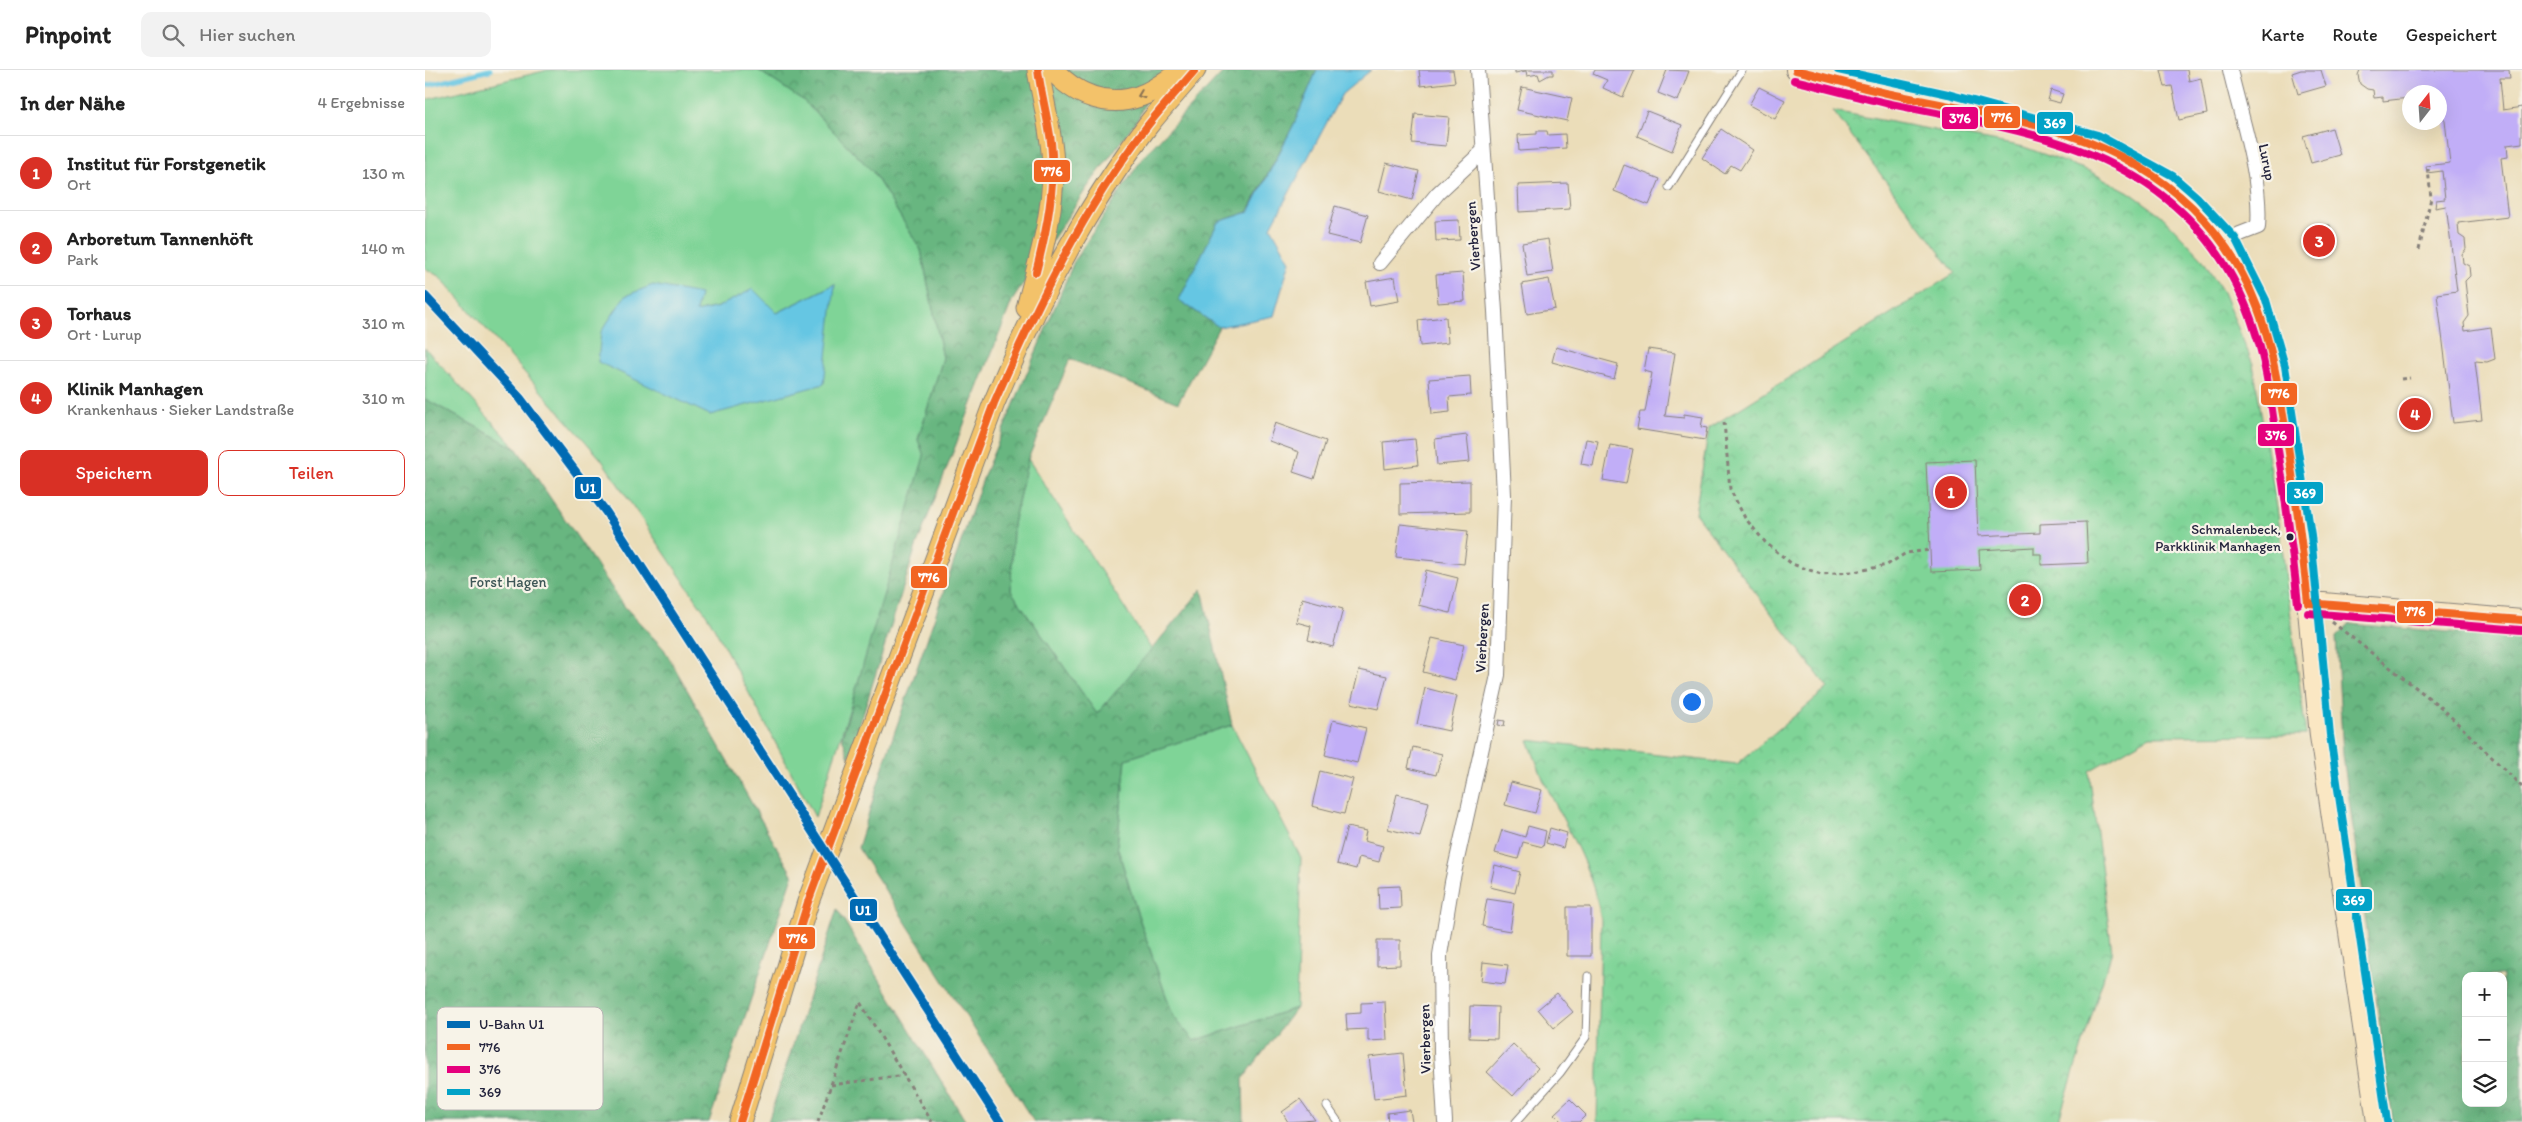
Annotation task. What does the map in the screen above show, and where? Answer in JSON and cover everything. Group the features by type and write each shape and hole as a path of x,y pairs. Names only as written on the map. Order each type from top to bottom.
{"main road":[{"path":"1018,345 1044,244 1051,206 1053,164 1051,140 1038,70"},
{"path":"1053,70 1076,90 1093,98 1112,101 1140,96 1183,70"},
{"path":"740,1122 808,902 994,403 1018,345 1097,198 1149,124 1195,70"},
{"path":"1796,70 1889,93 1945,104 2093,144 2167,184 2191,204 2227,243 2257,304 2275,368 2315,603 2320,736 2377,1122"},
{"path":"2315,603 2522,620"}],"street":[{"name":"Vierbergen","path":"1445,1122 1441,1052 1440,955 1452,882 1498,666 1504,495 1495,311 1478,70"},
{"name":"Lurup","path":"2227,243 2239,234 2258,227 2259,212 2247,144 2230,70"},
{"path":"1380,264 1438,193 1483,151"}],"lane":[{"path":"1669,187 1742,70"},
{"path":"1516,1122 1560,1073 1586,1037 1588,976"},
{"path":"1327,1106 1338,1122"}],"path":[{"path":"2419,250 2431,198 2428,169"},
{"path":"2401,379 2410,378"},
{"path":"1724,422 1730,489 1750,524 1765,542 1792,564 1821,574 1854,572 1887,565 1906,553 1929,550"},
{"path":"2315,603 2325,616 2442,708 2522,787"},
{"path":"818,1122 860,1002 932,1122"},
{"path":"831,1084 905,1076"}],"green space":[{"path":"548,70 758,70 804,101 873,172 921,250 943,358 918,439 925,455 866,658 815,817 710,620 601,459 440,277 425,268 425,100","holes":["835,284 710,415 696,312 718,307 753,290 777,313"]},
{"path":"758,70 1165,70 1152,83 1139,117 1086,189 1012,301 916,547 849,758 842,737 924,456 918,440 943,358 921,250 873,172 804,101"},
{"path":"1225,70 1317,70 1294,124 1248,212 1218,222 1179,300 1219,327 1178,403 1070,359 1028,459 1013,524 1011,591 1097,714 1202,589 1232,725 1126,759 1117,846 1137,912 1173,1016 1194,1041 1296,1008 1243,1079 1244,1122 1034,1122 858,848 888,751 985,473 1075,259 1144,156"},
{"path":"1833,111 2024,147 2089,171 2129,192 2161,215 2201,257 2223,292 2253,364 2277,508 2306,735 2150,736 2089,771 2112,951 2058,1122 1597,1122 1601,920 1592,883 1585,865 1543,779 1528,740 1737,764 1828,688 1695,513 1709,428 1955,273"},
{"path":"425,348 517,449 425,399"},
{"name":"Forst Hagen","path":"425,399 517,449 625,607 664,649 793,876 709,1122 425,1122"},
{"path":"1028,459 1152,650 1097,714 1011,591 1013,524"},
{"path":"2349,624 2475,634 2522,635 2522,1122 2393,1122 2343,755 2336,637"},
{"path":"1232,725 1301,858 1296,1008 1194,1041 1173,1016 1137,912 1117,846 1126,759"},
{"path":"837,909 966,1122 768,1122"}],"water":[{"path":"1317,70 1371,70 1342,94 1271,227 1290,261 1274,316 1219,327 1179,300 1218,222 1249,212 1294,124"},
{"path":"835,284 824,384 710,415 598,362 601,332 625,296 653,285 700,294 696,312 718,307 753,289 777,313"}],"building":[{"path":"1419,70 1453,70 1455,82 1421,86"},
{"path":"1515,70 1553,70 1553,75 1540,80 1538,74 1527,76 1526,71 1515,73"},
{"path":"1595,70 1635,70 1623,97 1603,88 1607,80 1593,74"},
{"path":"1667,70 1689,71 1678,101 1658,93"},
{"path":"2161,70 2187,70 2189,81 2201,78 2207,114 2179,120 2172,86 2165,87"},
{"path":"2301,70 2321,70 2326,86 2298,94 2292,73"},
{"path":"2360,70 2509,70 2510,78 2500,78 2503,110 2522,107 2522,143 2507,145 2508,157 2501,158 2508,217 2458,223 2459,235 2465,239 2466,249 2462,254 2463,263 2469,266 2470,276 2465,281 2469,316 2464,323 2465,331 2491,327 2495,359 2487,362 2475,361 2482,420 2453,423 2437,294 2457,291 2446,206 2435,208 2436,200 2445,199 2442,171 2427,173 2426,166 2450,163 2446,130 2447,85 2402,85 2402,99 2383,101 2383,97 2374,98 2373,90 2367,89 2360,84 2358,75"},
{"path":"1522,87 1572,98 1567,121 1517,110"},
{"path":"1759,87 1785,100 1775,119 1749,105"},
{"path":"2051,90 2063,94 2060,103 2048,100"},
{"path":"1647,111 1682,125 1672,151 1637,136"},
{"path":"1415,114 1449,117 1446,146 1412,143"},
{"path":"2332,128 2340,155 2311,163 2303,136"},
{"path":"1721,129 1753,150 1740,170 1731,165 1725,174 1702,158"},
{"path":"1537,131 1547,131 1548,135 1565,134 1566,148 1519,151 1518,135 1537,134"},
{"path":"1386,163 1419,171 1412,200 1379,191"},
{"path":"1624,165 1660,179 1649,205 1614,191"},
{"path":"1568,183 1570,209 1519,212 1518,185"},
{"path":"1335,206 1368,215 1360,243 1327,235"},
{"path":"1459,220 1460,240 1436,241 1435,221"},
{"path":"2330,225 2330,236 2325,236 2326,246 2312,247 2311,227"},
{"path":"1548,239 1553,272 1527,276 1522,243"},
{"path":"1463,273 1465,301 1438,303 1436,275"},
{"path":"1395,277 1399,301 1370,306 1366,282"},
{"path":"1549,279 1555,309 1527,314 1522,284"},
{"path":"1446,317 1448,343 1420,346 1418,320"},
{"path":"1556,347 1618,364 1614,379 1552,362"},
{"path":"1648,349 1675,353 1665,416 1684,418 1684,414 1703,417 1701,427 1707,428 1705,440 1637,429 1640,412 1645,412 1652,373 1644,371"},
{"path":"1470,376 1471,395 1449,397 1450,412 1432,414 1429,379"},
{"path":"1275,423 1326,441 1314,479 1293,472 1299,452 1269,441"},
{"path":"1467,435 1470,462 1437,465 1435,439"},
{"path":"1415,439 1418,465 1385,469 1383,442"},
{"path":"1586,439 1598,441 1593,466 1581,464"},
{"path":"1610,445 1633,449 1626,484 1603,480"},
{"path":"1975,460 1978,536 2040,533 2040,524 2086,522 2088,563 2041,565 2041,554 2034,554 2034,547 1979,550 1980,570 1931,572 1926,462"},
{"path":"1470,481 1470,512 1400,514 1400,483"},
{"path":"1400,524 1468,531 1464,564 1396,557"},
{"path":"1426,570 1458,578 1450,613 1418,605"},
{"path":"1302,598 1343,609 1333,647 1308,640 1311,626 1296,622"},
{"path":"1432,638 1464,645 1455,680 1423,672"},
{"path":"1359,670 1387,676 1378,709 1351,703"},
{"path":"1425,688 1457,696 1449,731 1417,724"},
{"path":"1333,720 1366,728 1357,763 1325,755"},
{"path":"1499,720 1505,721 1504,726 1498,725"},
{"path":"1413,747 1442,754 1436,775 1408,768"},
{"path":"1320,771 1353,779 1344,814 1312,806"},
{"path":"1511,782 1542,790 1535,813 1505,805"},
{"path":"1397,794 1429,802 1420,837 1388,829"},
{"path":"1528,826 1546,831 1543,847 1523,842 1518,859 1495,853 1502,830 1525,837"},
{"path":"1347,827 1366,831 1364,841 1383,846 1379,862 1359,857 1356,869 1337,864"},
{"path":"1550,828 1567,833 1563,848 1546,843"},
{"path":"1495,865 1520,872 1515,893 1490,887"},
{"path":"1400,886 1401,908 1379,909 1378,887"},
{"path":"1487,899 1514,903 1510,931 1482,926"},
{"path":"1567,907 1591,907 1591,956 1567,956"},
{"path":"1377,940 1400,940 1400,965 1377,966"},
{"path":"1483,962 1508,965 1505,984 1481,981"},
{"path":"1557,993 1573,1012 1554,1028 1538,1009"},
{"path":"1385,1002 1387,1040 1368,1041 1368,1029 1347,1030 1346,1014 1361,1013 1361,1003"},
{"path":"1470,1006 1498,1007 1497,1039 1469,1038"},
{"path":"1513,1044 1538,1068 1513,1096 1487,1072"},
{"path":"1403,1053 1407,1095 1374,1099 1369,1057"},
{"path":"1300,1099 1315,1120 1288,1122 1282,1112"},
{"path":"1570,1099 1586,1115 1579,1122 1562,1122 1554,1114"},
{"path":"1410,1110 1412,1122 1388,1122 1387,1113"}],"waterway":[{"path":"425,86 490,70"}],"metro line":[{"name":"U1","path":"425,296 520,398 606,512 1000,1122"}],"transit line":[{"name":"776","path":"1036,272 1047,224 1052,175 1051,142 1038,70"},
{"name":"776","path":"740,1122 808,902 994,403 1062,259 1102,190 1154,118 1195,70"},
{"name":"776","path":"1796,70 1879,91 2025,122 2069,135 2104,149 2136,165 2166,185 2192,207 2216,233 2236,262 2252,295 2265,330 2285,426 2298,514 2308,603"},
{"name":"369","path":"1838,70 1948,94 2098,135 2173,176 2197,197 2235,238 2266,300 2285,366 2311,535 2330,735 2387,1121"},
{"name":"376","path":"1794,80 1879,101 2002,127 2066,145 2100,158 2131,174 2185,214 2207,239 2226,266 2242,297 2259,343 2265,367 2288,517 2298,604"},
{"name":"776","path":"2308,603 2522,620"},
{"name":"376","path":"2308,613 2521,630"}],"place":[{"name":"Torhaus","path":"2319,241"},
{"name":"Klinik Manhagen","path":"2415,414"},
{"name":"Institut für Forstgenetik","path":"1951,492"},
{"name":"Schmalenbeck, Parkklinik Manhagen","path":"2290,537"},
{"name":"Arboretum Tannenhöft","path":"2025,600"}]}
